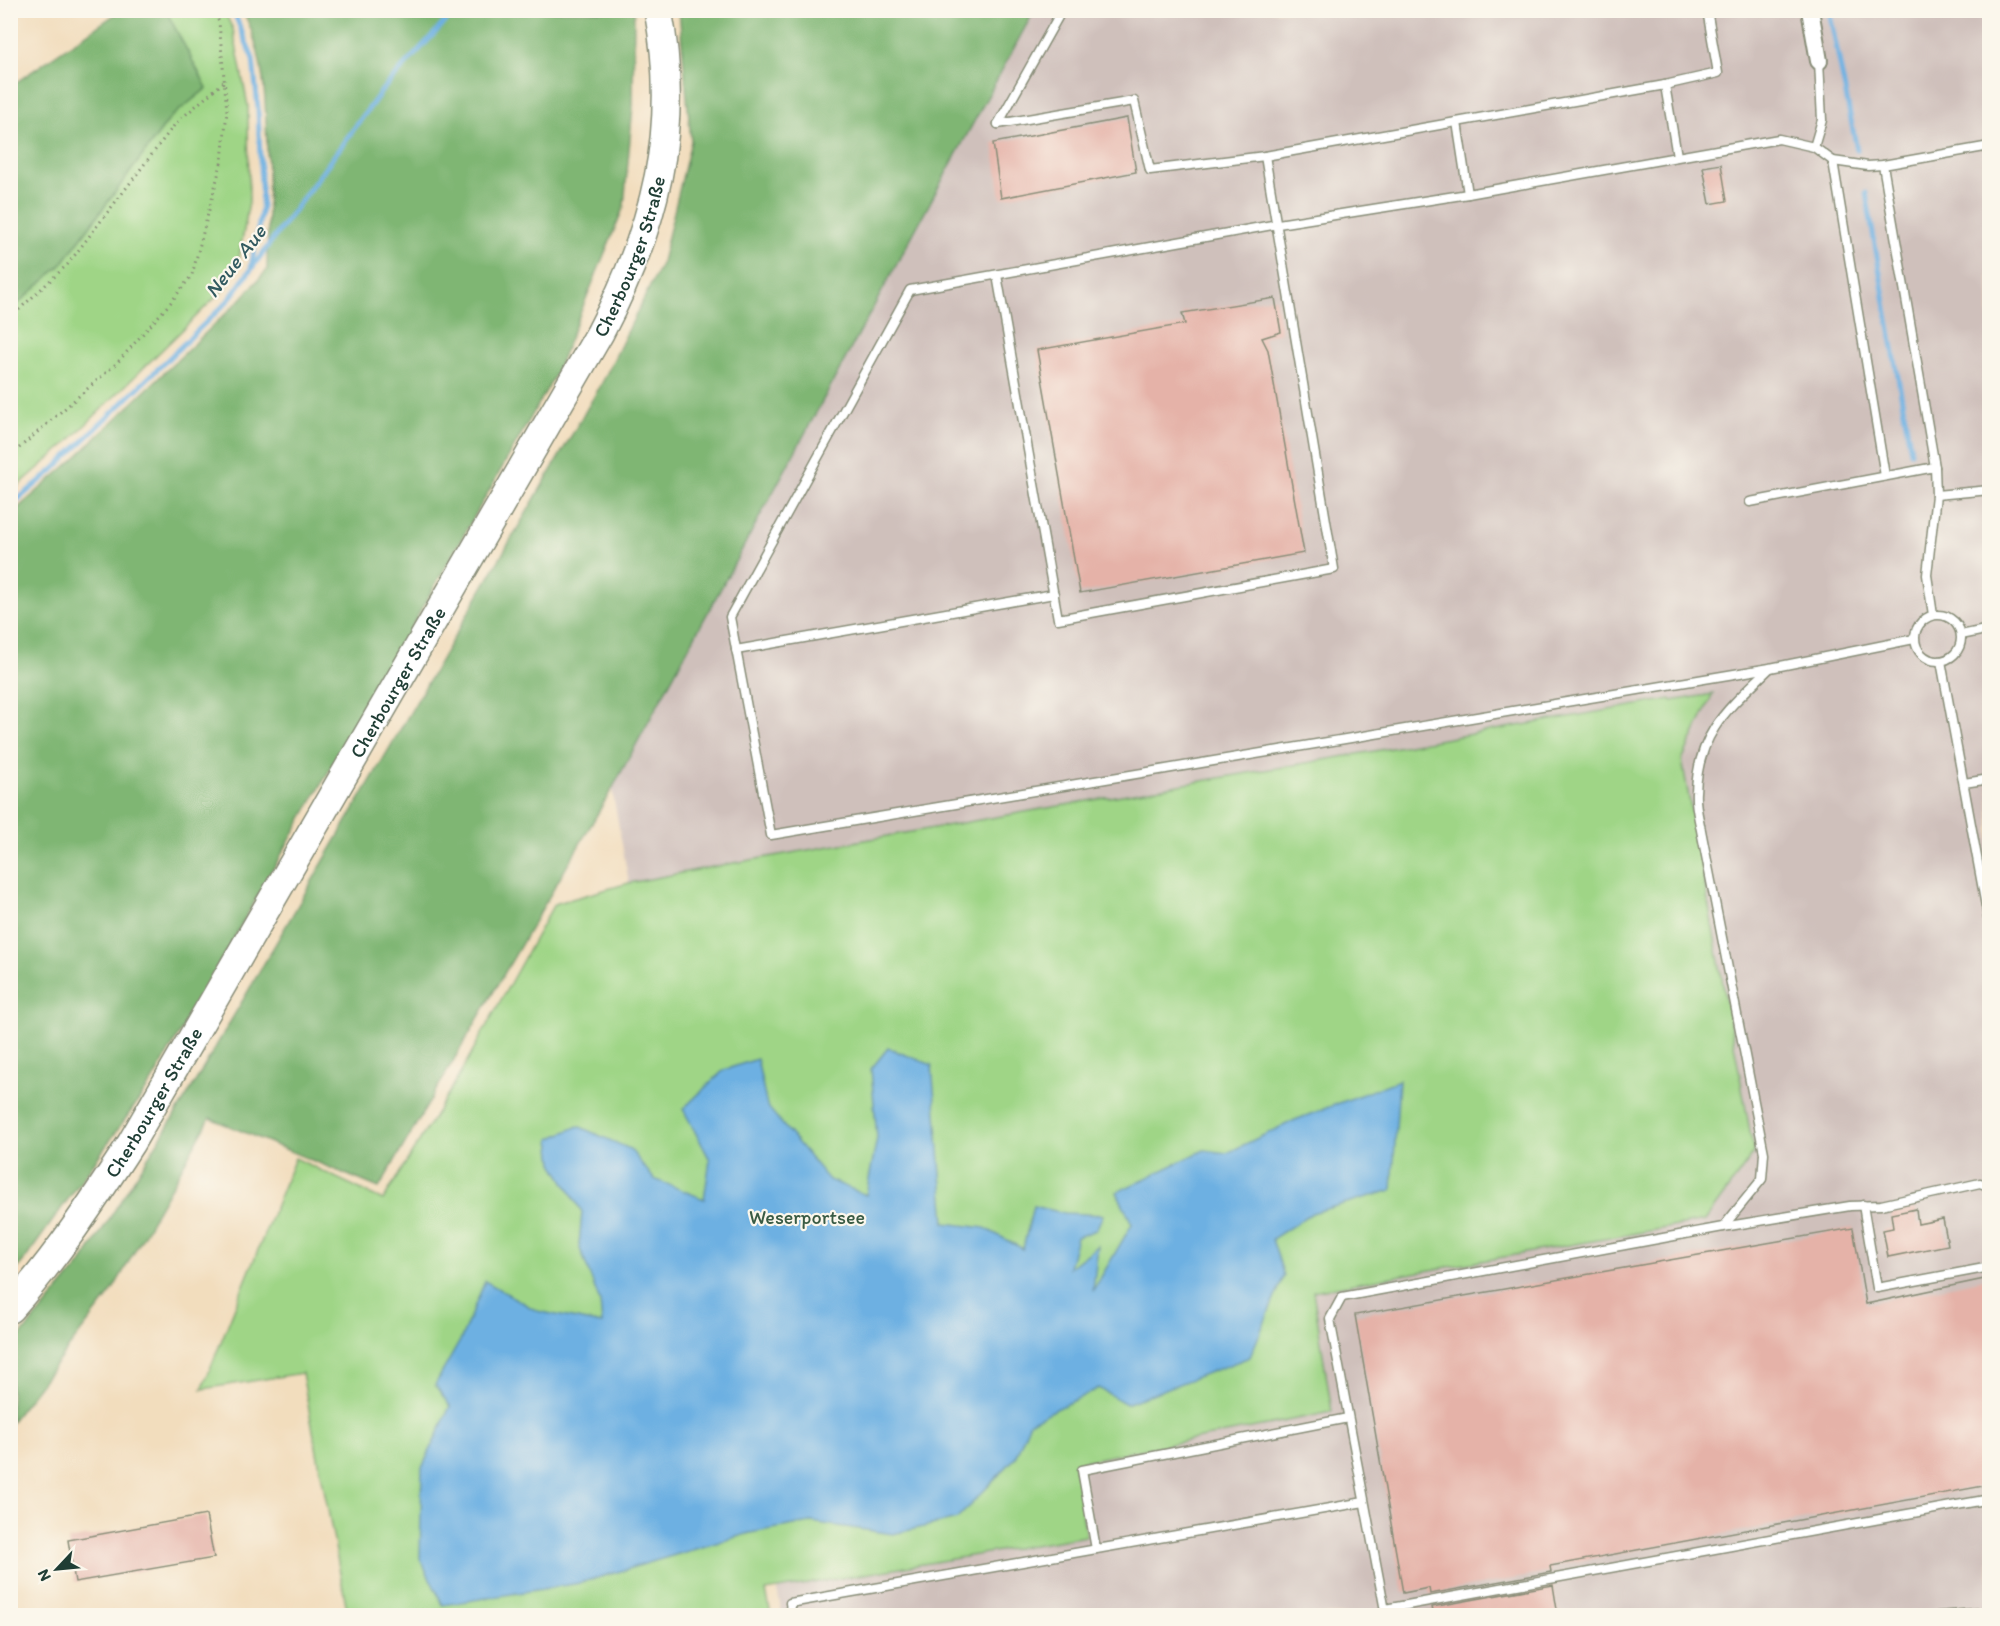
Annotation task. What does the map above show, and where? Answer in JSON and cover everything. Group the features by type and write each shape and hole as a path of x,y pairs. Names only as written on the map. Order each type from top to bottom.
{"main road":[{"name":"Cherbourger Straße","path":"10,1309 59,1248 131,1143 621,293 648,222 658,184 664,145 667,100 665,60 658,10"}],"street":[{"path":"1810,10 1819,61"}],"lane":[{"path":"1062,10 998,124 1134,101 1150,170 1265,156 1665,86 1718,73 1707,10"},
{"path":"1815,147 1822,120 1819,61"},
{"path":"1665,86 1677,156"},
{"path":"1457,122 1468,194"},
{"path":"1914,639 1770,668 771,835 730,617 910,290 1278,224 1468,194 1779,139 1815,147 1833,161 1868,166 1989,146"},
{"path":"997,275 1058,619 1334,569 1265,156"},
{"path":"1833,161 1886,476"},
{"path":"1883,165 1935,467 1936,495 1927,575 1933,615"},
{"path":"1750,502 1935,467"},
{"path":"1936,495 1989,490"},
{"path":"736,650 1054,594"},
{"path":"1933,615 1948,617 1954,621 1961,635 1958,649 1948,659 1941,661 1926,658 1916,647 1914,639 1921,621 1933,615"},
{"path":"1961,635 1989,629"},
{"path":"1941,661 1989,928"},
{"path":"1723,1227 1762,1179 1764,1153 1700,825 1696,794 1699,764 1708,735 1728,708 1770,668"},
{"path":"1964,783 1989,779"},
{"path":"1989,1187 1985,1182 1881,1205 1863,1205 1723,1227 1342,1297 1330,1319 1386,1612 1989,1498"},
{"path":"1863,1205 1877,1288 1989,1267"},
{"path":"1096,1549 1082,1470 1348,1418"},
{"path":"792,1616 790,1603 1364,1502"},
{"path":"1938,1616 1989,1612"}],"path":[{"path":"10,456 117,363 192,275 222,160 227,111 219,22 213,10"},
{"path":"10,318 68,264 176,123 226,80"}],"shaded area":[{"path":"1034,11 1989,11 1989,1615 782,1615 777,1589 1085,1536 1073,1463 1332,1412 1313,1291 1705,1221 728,864 629,883 612,789"}],"green space":[{"path":"120,11 166,11 207,88 171,117 61,265 11,310 11,86"},
{"path":"166,11 224,11 233,29 248,106 249,202 238,264 225,288 66,444 11,492 10,310 61,265 171,117 207,88"},
{"path":"243,11 634,11 633,105 624,206 555,375 151,1083 11,1276 11,514 75,458 241,299 267,270 268,180 265,96 256,44"},
{"path":"679,11 1034,11 612,789 379,1188 210,1118 111,1293 11,1422 11,1347 80,1265 187,1096 602,383 662,262 691,141"},
{"name":"Weserportsee","path":"1713,694 1682,760 1754,1153 1705,1221 1313,1291 1332,1412 1074,1463 1086,1536 766,1591 771,1615 348,1615 302,1373 202,1389 295,1158 383,1200 456,1081 554,904 629,883 728,864 1671,699 1672,701"}],"water":[{"name":"Weserportsee","path":"888,1048 932,1065 945,1223 985,1228 1023,1249 1033,1206 1064,1213 1103,1215 1096,1230 1077,1237 1069,1268 1098,1246 1093,1291 1132,1224 1117,1192 1204,1150 1227,1153 1295,1120 1399,1080 1392,1190 1312,1213 1272,1239 1284,1276 1250,1357 1126,1404 1099,1388 1030,1422 1015,1458 957,1519 893,1534 811,1522 750,1533 580,1583 443,1605 420,1558 422,1468 450,1406 435,1385 461,1339 485,1281 537,1311 602,1324 600,1302 579,1246 582,1212 553,1163 550,1139 578,1126 630,1149 654,1179 704,1199 710,1160 683,1109 724,1070 757,1059 767,1106 829,1180 866,1195 877,1138 871,1069"}],"building":[{"path":"1127,118 1136,172 1001,198 993,143"},
{"path":"1721,164 1727,201 1710,204 1703,167"},
{"path":"1275,298 1281,332 1262,338 1268,350 1304,553 1080,593 1037,350 1185,324 1182,313"},
{"path":"1916,1209 1918,1224 1943,1219 1948,1245 1888,1257 1883,1230 1893,1228 1891,1214"},
{"path":"1853,1228 1866,1304 1989,1278 1989,1485 1550,1566 1551,1572 1430,1594 1429,1588 1403,1593 1355,1315"},
{"path":"206,1515 214,1558 75,1582 68,1540"},
{"path":"1553,1585 1558,1616 1434,1616 1432,1607"}],"waterway":[{"path":"233,10 253,59 258,108 262,207 251,268"},
{"name":"Neue Aue","path":"10,506 53,470 227,302 383,89 456,10"},
{"path":"1829,10 1857,150"},
{"path":"1866,193 1911,452"}]}
